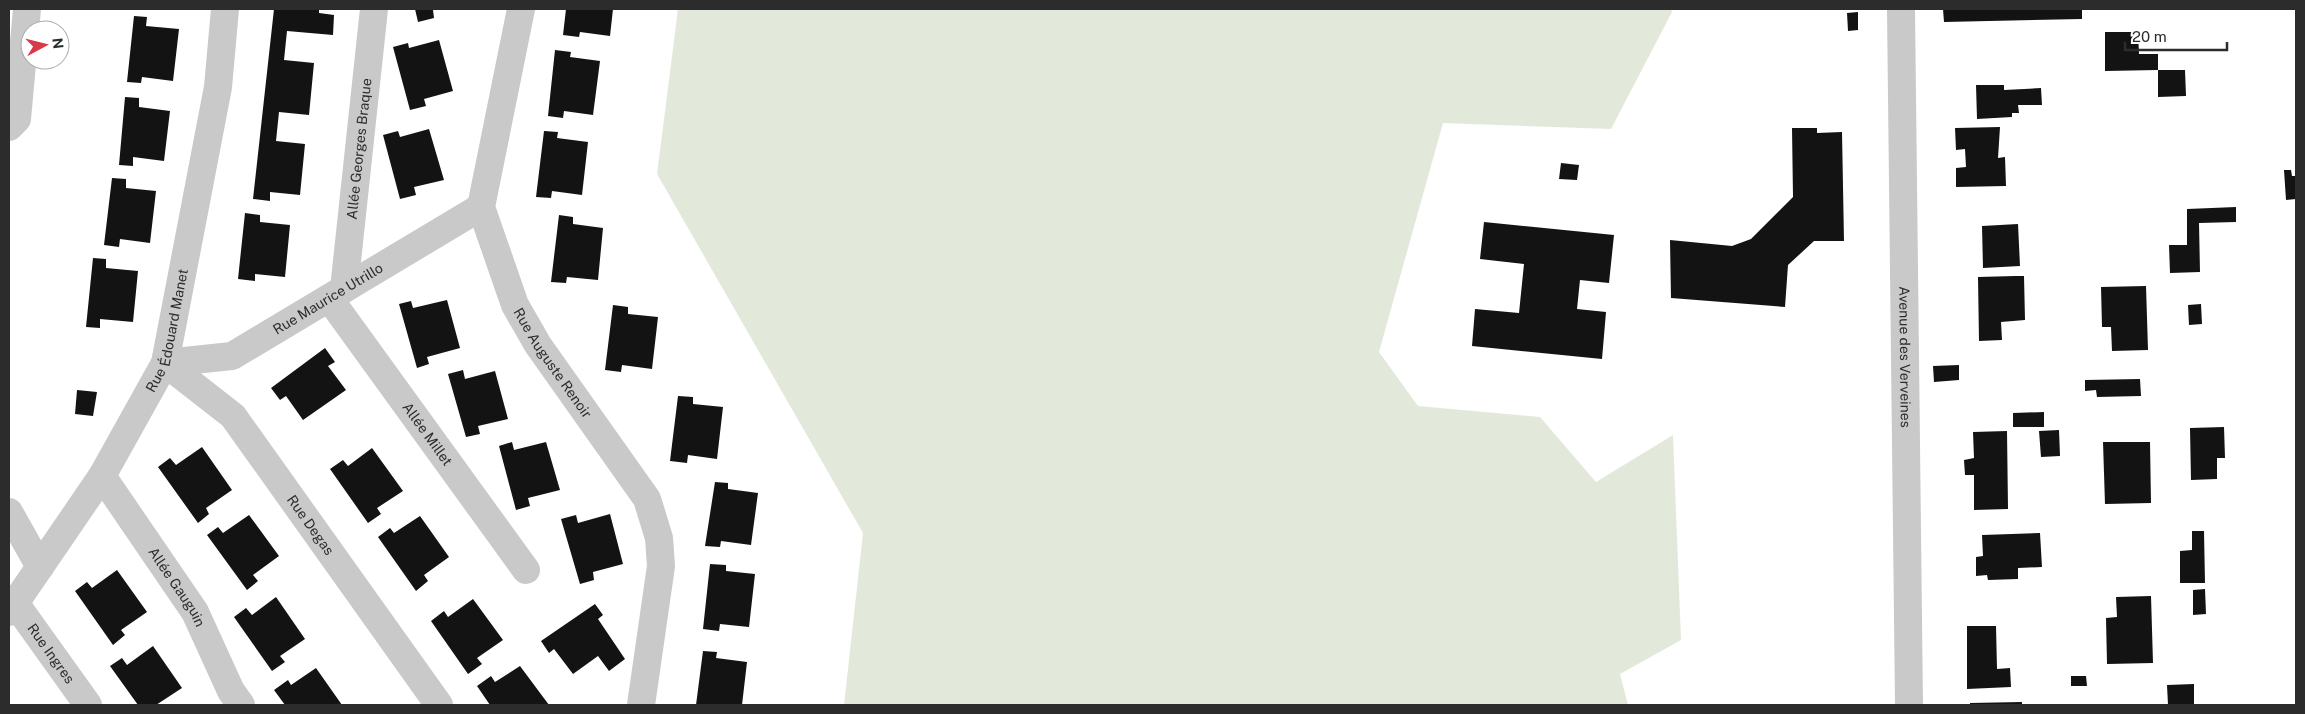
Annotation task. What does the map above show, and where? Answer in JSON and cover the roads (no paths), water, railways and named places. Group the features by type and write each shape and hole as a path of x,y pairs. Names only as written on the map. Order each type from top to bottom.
{"street":[{"path":"9,127 17,119 27,9"},
{"name":"Rue Édouard Manet","path":"12,608 102,476 165,364 218,87 225,9"},
{"name":"Allée Georges Braque","path":"336,294 374,9"},
{"path":"480,206 521,9"},
{"name":"Avenue des Verveines","path":"1901,9 1909,705"},
{"name":"Rue Maurice Utrillo","path":"165,364 232,356 480,206"},
{"name":"Rue Auguste Renoir","path":"480,206 515,305 538,345 647,499 659,538 661,566 642,705"},
{"name":"Allée Millet","path":"336,294 526,570"},
{"name":"Rue Degas","path":"165,364 233,416 439,705"},
{"name":"Allée Gauguin","path":"102,476 195,612 231,691 241,705"},
{"path":"9,512 40,567"},
{"name":"Rue Ingres","path":"12,608 88,705"}]}
